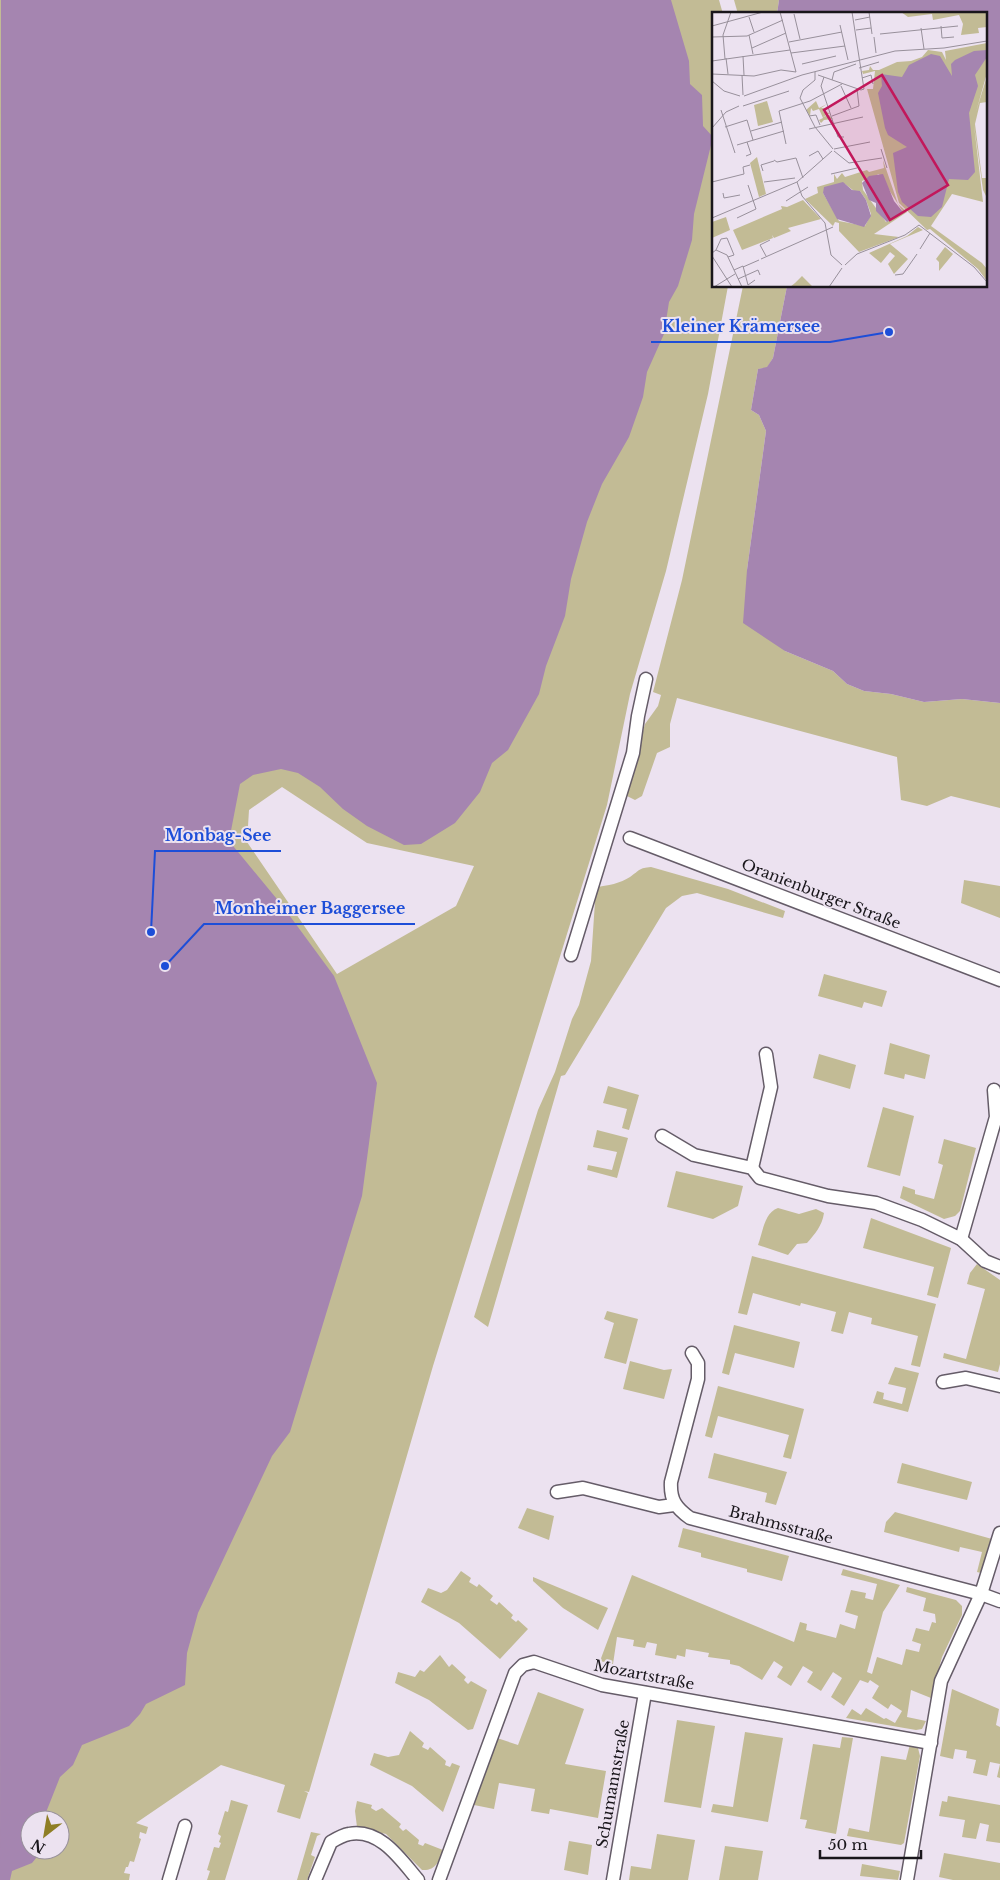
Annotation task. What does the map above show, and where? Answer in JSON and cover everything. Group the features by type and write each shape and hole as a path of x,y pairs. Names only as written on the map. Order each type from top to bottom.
{"street":[{"path":"570,955 633,754 638,716 646,679"},
{"name":"Oranienburger Straße","path":"630,838 1000,980"},
{"path":"752,1168 771,1087 766,1054"},
{"path":"961,1239 996,1117 994,1090"},
{"path":"662,1136 694,1155 752,1168 760,1178 828,1196 876,1203 893,1209 961,1239 985,1262 1000,1267"},
{"path":"557,1492 583,1488 659,1507 674,1505 671,1494 671,1482 698,1379 698,1362 692,1353"},
{"path":"943,1382 966,1378 1000,1386"},
{"name":"Brahmsstraße","path":"674,1505 690,1518 981,1594 1000,1601"},
{"path":"907,1880 941,1681 981,1594 1000,1533"},
{"name":"Mozartstraße","path":"439,1880 515,1673 523,1665 534,1662 602,1685 930,1743"},
{"name":"Schumannstraße","path":"613,1880 645,1693"},
{"path":"168,1880 185,1826"},
{"path":"315,1880 331,1842 349,1834 370,1836 387,1844 418,1880"}],"shaded area":[{"path":"0,0 719,0 722,12 712,12 712,288 728,288 708,394 666,571 630,694 607,805 433,1366 309,1792 304,1791 308,1793 300,1819 277,1812 285,1785 221,1765 136,1823 148,1827 146,1834 140,1832 139,1838 141,1839 134,1862 130,1861 128,1867 126,1867 124,1873 130,1874 129,1880 0,1880","holes":["282,787 367,843 474,866 456,906 337,974 247,842 249,810"]},
{"path":"1,0 671,0 689,61 690,84 702,95 703,126 712,136 712,141 694,214 692,240 678,286 669,302 664,334 647,372 643,397 629,437 602,484 587,522 571,579 565,616 546,666 539,694 508,750 492,763 480,792 455,823 421,844 404,845 367,826 343,809 320,787 298,773 281,769 253,775 240,784 229,841 281,904 334,976 377,1083 362,1196 290,1432 272,1456 198,1613 187,1653 185,1685 146,1704 129,1726 82,1745 73,1765 60,1777 47,1810 20,1810 20,1860 34,1860 32,1863 12,1871 10,1880 0,1880"},
{"path":"734,0 779,0 777,12 737,12"},
{"path":"779,0 1000,0 1000,703 962,699 924,702 891,694 864,691 847,684 833,671 785,651 743,623 747,570 766,431 759,415 751,410 758,369 767,367 773,358 787,288 988,288 988,12 777,12"},
{"path":"743,288 787,288 773,358 767,368 758,369 751,410 759,415 766,431 747,570 785,651 833,671 847,684 864,691 891,694 924,702 962,699 1000,703 1000,808 951,796 927,806 901,800 897,757 677,698 670,724 670,747 657,753 642,796 635,800 625,795 645,724 658,706 661,695 653,692 682,580"},
{"path":"651,867 728,889 785,911 783,918 697,893 682,896 666,908 565,1075 561,1076 488,1327 474,1317 538,1110 555,1072 572,1019 579,1005 591,961 596,887 618,883 642,869"},
{"path":"964,880 1000,886 1000,918 961,903"},
{"path":"824,974 887,991 882,1007 864,1002 862,1008 818,996"},
{"path":"890,1043 930,1055 925,1079 905,1074 904,1079 884,1074"},
{"path":"819,1054 856,1065 850,1089 813,1078"},
{"path":"608,1086 639,1095 629,1130 622,1128 627,1109 603,1103"},
{"path":"883,1107 914,1116 900,1176 867,1167"},
{"path":"597,1130 628,1138 617,1178 587,1170 588,1165 612,1170 617,1152 593,1147"},
{"path":"944,1139 976,1148 960,1211 955,1216 944,1219 900,1198 903,1186 915,1190 915,1194 934,1199 943,1165 938,1163"},
{"path":"676,1171 743,1186 738,1206 713,1219 667,1207"},
{"path":"778,1208 799,1214 816,1209 824,1213 820,1226 810,1240 807,1243 797,1244 788,1255 758,1245 767,1218 773,1210"},
{"path":"871,1218 951,1248 938,1298 927,1295 934,1267 863,1248"},
{"path":"752,1256 936,1304 920,1367 911,1365 918,1336 871,1324 872,1318 849,1312 843,1334 831,1331 836,1312 801,1303 800,1306 753,1293 747,1315 738,1313"},
{"path":"977,1264 1000,1280 1000,1364 998,1372 943,1358 944,1353 966,1359 985,1289 967,1284 970,1273"},
{"path":"607,1311 638,1319 626,1364 604,1358 614,1323 604,1319"},
{"path":"734,1325 800,1342 794,1368 735,1353 729,1375 722,1373"},
{"path":"630,1361 664,1370 672,1369 664,1399 623,1389"},
{"path":"895,1367 919,1373 908,1412 873,1403 877,1391 884,1393 883,1399 902,1404 906,1388 888,1384"},
{"path":"718,1386 804,1409 791,1459 783,1457 789,1435 718,1416 712,1438 705,1436"},
{"path":"714,1453 787,1472 776,1505 765,1502 767,1493 708,1478"},
{"path":"902,1463 972,1482 967,1500 897,1483"},
{"path":"527,1508 554,1516 549,1540 518,1528"},
{"path":"895,1512 992,1539 981,1573 977,1572 982,1552 960,1547 959,1552 884,1532 886,1522"},
{"path":"683,1528 789,1556 782,1581 747,1572 747,1569 701,1557 701,1553 678,1547"},
{"path":"843,1569 900,1585 883,1612 867,1672 872,1674 877,1657 902,1665 906,1649 919,1652 921,1644 912,1641 916,1628 929,1631 932,1622 936,1623 935,1614 923,1611 926,1598 906,1592 907,1587 956,1600 962,1606 962,1615 942,1657 931,1698 911,1690 907,1717 926,1721 922,1729 916,1730 846,1718 852,1709 861,1715 866,1708 884,1719 886,1718 895,1723 902,1711 891,1704 888,1709 872,1698 879,1686 870,1680 868,1683 860,1680 844,1706 831,1697 842,1678 833,1672 821,1691 807,1682 813,1672 803,1666 791,1686 777,1677 783,1667 774,1661 762,1680 739,1666 730,1664 730,1660 708,1657 709,1653 686,1649 685,1657 677,1655 676,1659 655,1655 657,1644 647,1642 645,1648 633,1646 634,1640 617,1637 613,1664 600,1661 632,1575 794,1642 800,1622 807,1624 806,1630 836,1638 840,1624 855,1629 858,1616 845,1612 851,1590 866,1593 865,1598 873,1600 877,1584 841,1575"},
{"path":"461,1571 471,1578 469,1582 477,1587 479,1584 493,1596 490,1600 497,1605 499,1602 513,1615 511,1618 516,1622 518,1620 528,1629 500,1659 459,1623 421,1602 428,1588 441,1593 447,1590"},
{"path":"533,1577 608,1608 598,1630 563,1608 533,1581"},
{"path":"440,1655 449,1667 452,1664 466,1677 464,1680 468,1684 471,1681 487,1690 473,1729 468,1730 429,1700 395,1683 398,1672 415,1677 420,1670 424,1672"},
{"path":"952,1689 999,1709 996,1725 1000,1727 1000,1764 990,1762 987,1776 973,1773 976,1760 966,1758 967,1751 955,1749 953,1759 940,1756"},
{"path":"538,1692 584,1709 565,1764 606,1771 598,1818 550,1809 549,1814 531,1811 535,1789 499,1783 494,1809 474,1805 497,1738 518,1745"},
{"path":"677,1720 715,1726 701,1808 664,1802"},
{"path":"410,1731 424,1743 422,1747 428,1750 430,1747 446,1761 445,1765 450,1767 452,1763 460,1766 443,1812 412,1786 370,1765 374,1753 388,1757 399,1755"},
{"path":"745,1732 783,1738 768,1822 711,1812 713,1804 733,1807"},
{"path":"842,1737 853,1738 836,1834 805,1828 807,1820 800,1819 813,1744 840,1748"},
{"path":"910,1744 918,1748 920,1756 904,1843 901,1845 847,1836 849,1828 869,1832 881,1756 906,1760"},
{"path":"1000,1764 1000,1778 997,1777"},
{"path":"948,1796 1000,1805 1000,1843 986,1841 989,1825 980,1823 976,1839 962,1837 965,1820 939,1816 942,1801 947,1802"},
{"path":"231,1800 248,1805 225,1880 207,1880 210,1871 207,1870 214,1847 219,1848 221,1843 219,1842 221,1836 218,1834 225,1811 228,1812"},
{"path":"357,1801 372,1805 371,1808 376,1811 382,1808 401,1824 399,1827 403,1831 406,1829 419,1840 418,1844 423,1846 425,1843 443,1850 434,1867 422,1870 386,1834 357,1827 355,1811"},
{"path":"311,1832 321,1834 317,1836 311,1855 315,1857 307,1880 297,1880"},
{"path":"657,1834 695,1840 688,1880 629,1880 631,1866 651,1869"},
{"path":"569,1841 592,1845 588,1875 564,1870"},
{"path":"725,1846 763,1851 758,1880 719,1880"},
{"path":"944,1853 1000,1863 1000,1880 953,1880 939,1877"},
{"path":"862,1864 900,1871 898,1880 860,1876"}],"place":[{"name":"Kleiner Krämersee","path":"889,332"},
{"name":"Monbag-See","path":"151,932"},
{"name":"Monheimer Baggersee","path":"165,966"}]}
